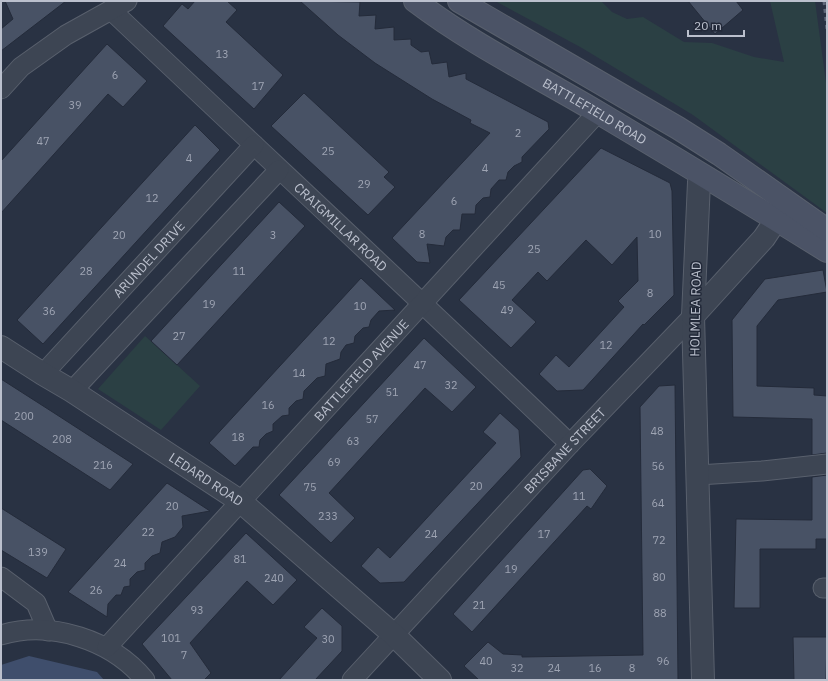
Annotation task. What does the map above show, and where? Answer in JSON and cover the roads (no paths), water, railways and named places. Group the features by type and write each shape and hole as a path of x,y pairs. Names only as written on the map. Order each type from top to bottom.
{"main road":[{"name":"BATTLEFIELD ROAD","path":"415,1 469,39 598,112 702,176 827,230"},
{"name":"BATTLEFIELD ROAD","path":"458,1 678,128 730,162 781,211 827,251"},
{"name":"BATTLEFIELD AVENUE","path":"598,112 610,89"},
{"path":"702,176 730,162"}],"street":[{"path":"1,89 20,67 66,35 119,5"},
{"name":"CRAIGMILLAR ROAD","path":"119,5 279,170 424,303 570,444"},
{"name":"BATTLEFIELD AVENUE","path":"107,647 598,112"},
{"name":"ARUNDEL DRIVE","path":"43,374 254,145"},
{"path":"72,391 279,170"},
{"name":"HOLMLEA ROAD","path":"702,176 699,182 693,316 702,680"},
{"name":"BRISBANE STREET","path":"352,680 570,444 693,316 764,238 781,211"},
{"name":"LEDARD ROAD","path":"1,347 72,391 240,501 394,635 440,680"},
{"path":"698,475 762,471 827,464"},
{"path":"1,577 36,603 48,631"},
{"path":"1,635 13,631 48,631 80,636 107,647 134,666 145,680"}],"water":[{"path":"29,656 97,672 104,680 1,680 1,665"}],"railway":[{"path":"824,1 827,29"}]}
